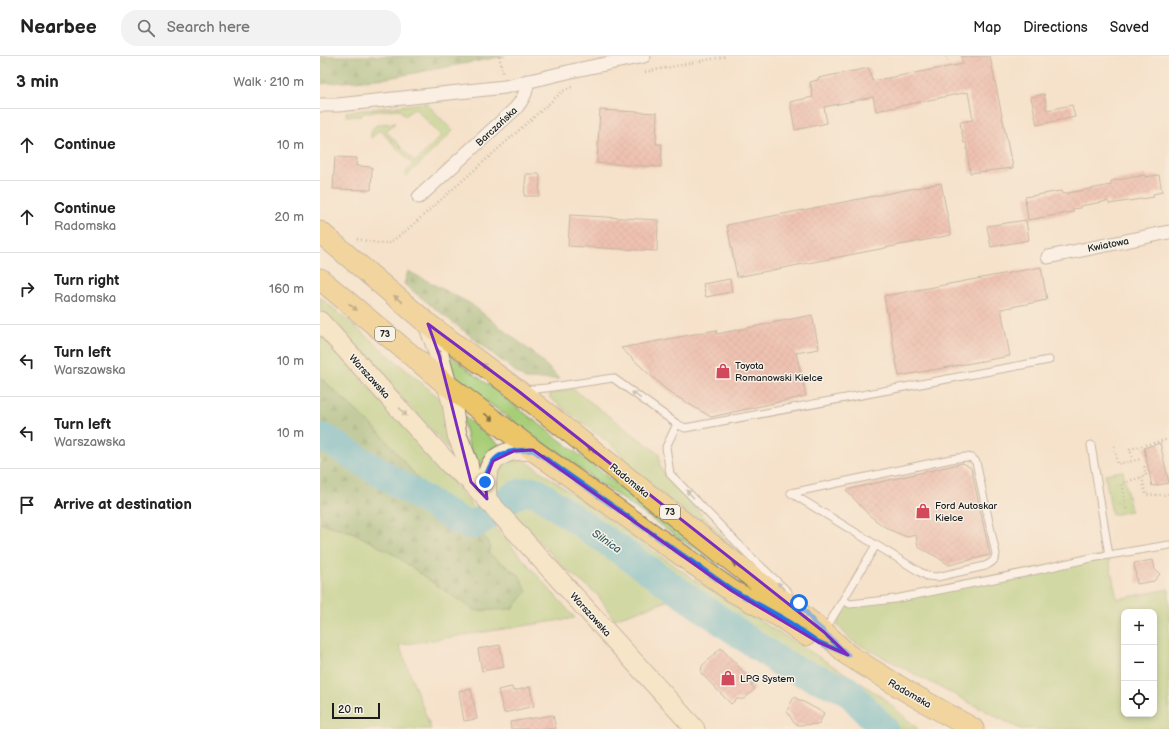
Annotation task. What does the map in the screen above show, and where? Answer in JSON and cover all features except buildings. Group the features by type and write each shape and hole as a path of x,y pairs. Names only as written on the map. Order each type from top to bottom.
{"main road":[{"name":"73","path":"320,232 428,324"},
{"name":"73","path":"320,279 447,385 533,450"},
{"name":"Radomska","path":"428,324 517,390 820,629 848,655"},
{"name":"Radomska","path":"533,450 732,590 784,619 818,642 848,655 908,692 973,729"}],"street":[{"path":"320,106 505,87 644,56"},
{"name":"Barczańska","path":"419,197 516,108 524,98 527,89 527,82"},
{"name":"Kwiatowa","path":"1048,257 1169,232"},
{"name":"Warszawska","path":"320,321 450,464 471,482 487,499 695,729"},
{"path":"428,324 440,355 452,403 457,435 468,462 471,482"},
{"path":"487,499 485,482 487,472 493,461 500,455 514,451 533,450"}],"lane":[{"path":"517,390 546,388 613,378 677,424 685,428 1049,360"},
{"path":"677,424 666,447 670,474 747,553 797,601 820,629 843,600 876,545"},
{"path":"1091,445 1109,555"},
{"path":"966,457 972,458 976,462 996,554 995,560 992,563 937,577 928,576 876,545 791,493 951,459 966,457"},
{"path":"843,600 850,604 895,599 1024,574 1091,558 1169,545"}],"path":[{"path":"499,56 504,75"},
{"path":"643,72 727,56"},
{"path":"946,56 947,62"},
{"path":"363,240 378,243 389,243 407,230 563,91 574,86"},
{"path":"1132,457 1130,449 1169,439"},
{"path":"1114,446 1118,464 1141,459"},
{"path":"1126,509 1122,483 1146,476 1144,464"},
{"path":"1142,477 1146,496 1169,494"}],"highlighted area":[{"path":"428,324 517,390 824,632 848,655 818,642 732,591 533,450 514,451 493,461 485,482 487,499 471,482 439,355"}],"green space":[{"path":"320,56 505,56 388,78 320,84"},
{"path":"426,103 453,131 407,176 404,174 413,165 380,130 371,138 371,133 375,126 395,123 386,131 415,162 441,136 415,108 405,116 399,109 364,113 361,116 346,116 346,112"},
{"path":"408,271 471,304 533,353 560,379 525,379 404,284"},
{"path":"320,297 445,403 458,459 320,309"},
{"path":"320,334 435,461 469,502 497,530 575,618 399,645 431,729 320,729 320,523 352,532 395,555 433,583 520,576 488,553 456,515 434,498 381,434 320,377"},
{"path":"448,354 721,564 719,566 548,447 483,399 458,378 452,370"},
{"path":"320,377 381,434 434,498 456,515 480,530 491,547 488,553 520,576 527,592 512,609 476,611 433,583 395,555 352,532 320,523"},
{"path":"573,389 659,454 660,467 666,477 739,554 652,486 613,446 550,398 550,394"},
{"path":"462,415 501,446 492,449 484,459 480,469 473,457 468,443"},
{"path":"525,461 533,466 698,582 858,681 883,698 918,729 875,729 849,704 816,684 780,670 673,599 614,619 597,594 563,567 515,515 495,490 495,477 498,472 507,462"},
{"path":"1123,471 1131,511 1112,515 1105,474"},
{"path":"1108,555 1117,599 1169,589 1169,729 1020,729 852,641 838,626 839,608"}],"waterway":[{"name":"Silnica","path":"320,437 326,439 459,521 472,525 480,521 517,494 535,491 786,666 847,690 884,729"}],"place":[{"name":"Toyota Romanowski Kielce","path":"723,371"},
{"name":"Ford Autoskar Kielce","path":"923,511"},
{"name":"LPG System","path":"728,678"}],"route":[{"path":"485,482 487,472 493,461 500,455 514,451 533,450 732,590 784,619 818,642 848,655 816,625 799,603"}]}
